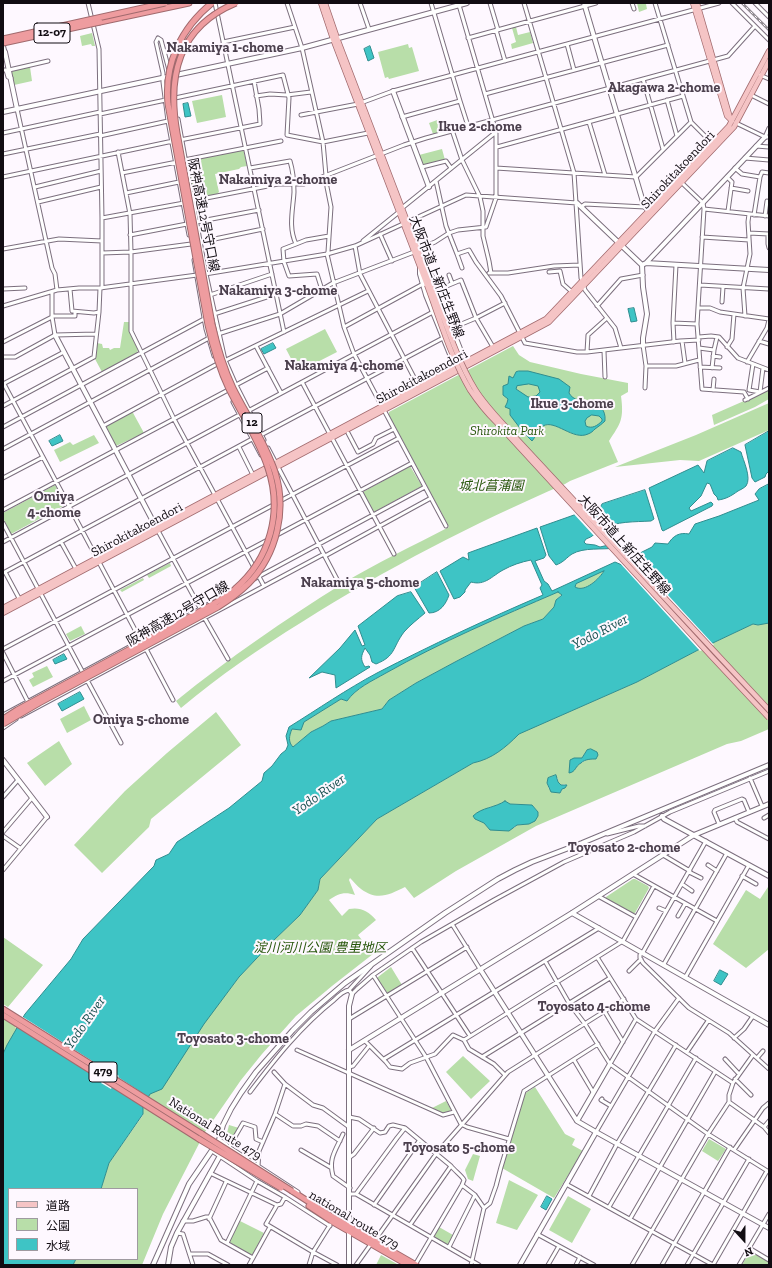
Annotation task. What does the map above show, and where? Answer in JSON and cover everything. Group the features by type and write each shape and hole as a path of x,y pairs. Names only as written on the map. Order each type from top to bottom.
{"highway":[{"path":"3,39 165,3"},
{"name":"12-07","path":"3,43 189,3"},
{"name":"阪神高速12号守口線","path":"3,724 39,703 218,607 230,599 244,588 256,575 268,556 274,540 279,521 280,509 277,479 267,452 227,373 217,345 173,107 175,74 186,45 206,21 221,10 236,3"},
{"name":"阪神高速12号守口線","path":"3,719 228,595 257,565 266,548 271,534 275,509 272,480 262,453 228,386 214,351 196,261 168,104 167,86 169,71 176,49 183,35 193,21 214,4"},
{"name":"National Route 479","path":"3,1010 202,1134 288,1194"},
{"name":"National Route 479","path":"3,1014 288,1194 331,1216 350,1229"},
{"name":"national route 479","path":"288,1194 331,1224 350,1229 408,1265"},
{"name":"National Route 479","path":"373,1242 415,1265"}],"main road":[{"name":"大阪市道上新庄生野線","path":"321,3 405,223 423,264 427,284 458,367 477,400 632,571 769,718"},
{"name":"大阪市道上新庄生野線","path":"326,3 335,39"},
{"path":"693,3 697,7 727,116 734,122 759,74 769,51"},
{"name":"Shirokitakoendori","path":"680,181 712,143 734,122 751,95 759,74 769,61"},
{"name":"大阪市道上新庄生野線","path":"360,104 368,133 379,154"},
{"name":"Shirokitakoendori","path":"3,608 39,591 331,436 466,364 546,319 621,244 649,210 734,127 734,122"},
{"name":"大阪市道上新庄生野線","path":"416,250 420,268 427,284 471,382 481,398 512,434 769,710"},
{"name":"Shirokitakoendori","path":"466,364 493,347 551,320 582,282"},
{"name":"Shirokitakoendori","path":"216,497 253,475 276,465"},
{"name":"Shirokitakoendori","path":"3,613 76,569 98,560"}],"street":[{"path":"3,406 94,357 101,288 102,218 99,49 88,3"},
{"path":"287,3 302,48 323,142 331,207 327,254 344,327 354,354 446,526"},
{"path":"360,3 369,29"},
{"path":"431,3 468,126"},
{"path":"3,112 302,48 458,4 467,3"},
{"path":"490,3 505,61"},
{"path":"524,3 574,173 582,282 597,306 617,332 621,348"},
{"path":"468,38 585,4 596,3"},
{"path":"632,3 634,9"},
{"path":"656,3 691,122 712,143"},
{"path":"301,115 360,104 393,91 660,19 697,7 719,3"},
{"path":"732,3 769,40"},
{"path":"755,3 769,16"},
{"path":"214,4 242,128 284,332"},
{"path":"3,449 208,338 280,314 333,284 392,261 435,242 449,233 458,230 486,227 496,198 496,132 458,4"},
{"path":"581,207 585,204 649,210 636,177 585,4"},
{"path":"223,42 295,26"},
{"path":"102,218 130,214 254,188 278,184 304,184 412,142 728,56 755,26"},
{"path":"267,468 227,390 208,338 168,121 163,73 156,42 158,38 163,44 170,76 210,295 225,360 276,465 340,585"},
{"path":"3,43 30,171 55,274 57,290"},
{"path":"567,44 574,70"},
{"path":"485,94 668,45"},
{"path":"9,70 48,61"},
{"path":"3,70 6,70 8,77 11,78"},
{"path":"759,74 769,79"},
{"path":"3,133 165,101 283,75 289,98 287,135 323,142 368,133"},
{"path":"643,79 663,149"},
{"path":"3,177 118,152 260,124 254,81"},
{"path":"393,91 429,186"},
{"path":"256,96 270,94 287,95 312,92"},
{"path":"751,95 769,104"},
{"path":"497,146 683,96"},
{"path":"667,100 677,136"},
{"path":"402,117 460,101"},
{"path":"3,154 168,121"},
{"path":"589,122 604,175"},
{"path":"496,168 636,177 691,122"},
{"path":"734,122 767,137"},
{"path":"645,388 646,366 643,338 647,314 643,275 644,264 756,146 767,137 769,128"},
{"path":"452,130 462,160 480,197 483,211 482,228 491,273"},
{"path":"363,242 496,132"},
{"path":"122,173 281,141"},
{"path":"756,146 769,147"},
{"path":"118,152 130,214 131,331 174,419 264,586"},
{"path":"745,158 769,160"},
{"path":"250,168 290,161 294,184 291,225 292,235 296,244"},
{"path":"422,167 446,161 451,168"},
{"path":"735,168 742,174 760,177"},
{"path":"35,187 101,172"},
{"path":"754,215 760,177 762,172 769,173"},
{"path":"727,177 732,182 728,212"},
{"path":"436,181 446,226 458,254 462,268"},
{"path":"680,181 703,203 704,209 697,324 702,389 744,392 746,399 769,388"},
{"path":"126,193 179,182"},
{"path":"38,202 101,187"},
{"path":"731,188 748,191"},
{"path":"3,306 57,290 101,288 206,274 327,254 356,246 466,195 577,203 644,264 769,270"},
{"path":"704,209 767,216 767,201"},
{"path":"196,222 259,210"},
{"path":"745,316 744,288 750,254 749,214"},
{"path":"130,235 187,224"},
{"path":"200,242 262,229"},
{"path":"749,233 769,234 769,248"},
{"path":"380,234 392,261"},
{"path":"322,290 318,274 289,276 284,262 283,249 306,240 329,236"},
{"path":"702,237 749,240"},
{"path":"3,250 59,239 102,241"},
{"path":"102,253 131,252 191,244"},
{"path":"356,246 360,274 420,388"},
{"path":"458,254 469,250 505,303 525,343 577,352 587,352 717,337"},
{"path":"423,264 432,277 466,364"},
{"path":"486,274 508,273 554,266 580,265"},
{"path":"674,342 673,323 676,265"},
{"path":"549,272 560,271 563,284 572,292"},
{"path":"210,295 272,274"},
{"path":"449,275 452,283"},
{"path":"597,306 621,279 643,275"},
{"path":"437,290 461,280 476,318 493,347"},
{"path":"344,327 378,308 427,284 433,312 456,369"},
{"path":"700,285 769,289"},
{"path":"722,302 723,286"},
{"path":"3,289 25,288"},
{"path":"70,289 72,311 99,312"},
{"path":"103,426 225,360 368,291"},
{"path":"52,292 52,317 55,335 228,659"},
{"path":"214,314 276,294"},
{"path":"452,328 505,303"},
{"path":"698,308 710,308 720,312 769,319 768,328 747,362"},
{"path":"3,342 52,317 75,316 75,312"},
{"path":"3,542 433,312"},
{"path":"727,347 732,339 734,314"},
{"path":"587,352 588,335 607,318"},
{"path":"3,427 204,319"},
{"path":"673,323 697,324"},
{"path":"3,357 15,357 55,335 96,334"},
{"path":"717,337 738,358 769,370"},
{"path":"712,368 717,337"},
{"path":"20,600 4,573 261,434 443,338"},
{"path":"682,341 685,363"},
{"path":"759,341 769,344"},
{"path":"256,346 281,393"},
{"path":"699,348 714,350"},
{"path":"604,351 605,377"},
{"path":"64,352 3,384 173,700"},
{"path":"713,356 720,357"},
{"path":"646,366 676,366 699,360"},
{"path":"753,364 749,390 760,392"},
{"path":"700,367 720,368"},
{"path":"3,510 268,368"},
{"path":"760,392 763,368"},
{"path":"713,390 714,379"},
{"path":"302,382 394,554"},
{"path":"730,390 730,395"},
{"path":"348,433 358,452 373,444 376,438 394,428"},
{"path":"3,649 399,438"},
{"path":"375,440 379,449"},
{"path":"238,447 253,475"},
{"path":"3,478 43,457"},
{"path":"3,681 186,582 412,463"},
{"path":"3,715 27,700 425,487"},
{"path":"3,728 16,719 146,649 431,498"},
{"path":"3,523 121,744"},
{"path":"61,542 76,569"},
{"path":"3,653 27,700"},
{"path":"3,761 47,818 20,848 3,870"},
{"path":"153,1265 189,1184 219,1140 223,1125 241,1093 256,1072 288,1036 330,995 373,962 445,912 498,879 532,862 606,834 769,765"},
{"path":"349,1265 349,1006 352,994 373,975 412,948 564,862 646,826 662,816 769,771"},
{"path":"750,778 769,810"},
{"path":"3,796 18,780"},
{"path":"3,832 32,798"},
{"path":"719,824 714,812 715,810 742,799 744,800 749,812"},
{"path":"349,1050 572,913 694,835 766,805"},
{"path":"764,818 769,815"},
{"path":"662,816 664,819 769,876"},
{"path":"735,818 737,822 769,840"},
{"path":"606,834 639,826 646,826"},
{"path":"3,836 20,848"},
{"path":"706,841 640,955 641,959 643,963 689,1008 734,1038 769,1069"},
{"path":"664,964 727,852"},
{"path":"663,855 701,878"},
{"path":"708,865 717,871"},
{"path":"686,976 749,865"},
{"path":"633,874 717,921"},
{"path":"742,876 756,884"},
{"path":"682,884 692,891"},
{"path":"464,1040 623,941 654,886"},
{"path":"598,896 636,918"},
{"path":"678,916 685,904"},
{"path":"659,908 666,911"},
{"path":"572,913 686,976 769,1025"},
{"path":"452,924 577,1121 769,1228"},
{"path":"384,1059 599,928"},
{"path":"349,1019 466,947"},
{"path":"412,948 470,1036"},
{"path":"597,957 636,1019 733,1083"},
{"path":"629,971 641,959"},
{"path":"545,961 569,1002 585,1024 610,1064 708,1134 768,1171 713,1265 566,1184"},
{"path":"250,1092 288,1044 324,1008 345,991 349,990 369,970 373,962"},
{"path":"373,975 426,1057 461,1124 509,1139"},
{"path":"482,1057 610,978"},
{"path":"349,990 352,994"},
{"path":"520,1265 655,1031 679,998"},
{"path":"356,1265 436,1154 508,1072 624,1000"},
{"path":"605,1012 623,1042"},
{"path":"734,1038 744,1029 753,1016"},
{"path":"577,1121 636,1019"},
{"path":"687,1052 708,1021"},
{"path":"365,1041 384,1059 390,1067 402,1069 410,1063 435,1054 453,1035 464,1040 469,1049 494,1064 505,1075"},
{"path":"471,1265 484,1208 490,1203 524,1091 598,1044"},
{"path":"589,1196 617,1144 676,1045"},
{"path":"349,1067 353,1066 369,1046"},
{"path":"297,1050 443,1115 454,1112"},
{"path":"757,1058 763,1051"},
{"path":"632,1265 708,1134 729,1102 729,1095 735,1079 753,1055"},
{"path":"609,1207 696,1058"},
{"path":"725,1059 739,1074"},
{"path":"574,1060 593,1092"},
{"path":"274,1072 285,1084 313,1105 323,1108 349,1127"},
{"path":"630,1219 715,1072"},
{"path":"735,1079 751,1095"},
{"path":"258,1166 259,1151 275,1114 285,1084"},
{"path":"602,1099 601,1100 611,1106"},
{"path":"729,1102 764,1127 769,1133"},
{"path":"734,1150 755,1122 754,1120 769,1103"},
{"path":"275,1114 293,1126 301,1126 306,1124 318,1126 340,1141"},
{"path":"349,1117 359,1119 380,1133 385,1132 389,1126 393,1125 405,1128 451,1166 456,1173 463,1177 464,1180 462,1185 415,1265"},
{"path":"764,1127 769,1121"},
{"path":"168,1265 171,1247 183,1221 220,1156 243,1122 255,1128 256,1139 263,1142"},
{"path":"350,1157 374,1128"},
{"path":"356,1194 405,1128"},
{"path":"343,1134 331,1160 330,1167 333,1176 350,1188"},
{"path":"219,1140 331,1216"},
{"path":"374,1205 419,1141"},
{"path":"662,1265 730,1148"},
{"path":"301,1150 330,1167"},
{"path":"212,1151 257,1182 288,1194 280,1204 277,1204 266,1224 337,1265"},
{"path":"687,1265 749,1159"},
{"path":"410,1225 451,1166"},
{"path":"210,1173 226,1182 277,1204"},
{"path":"210,1219 226,1182"},
{"path":"227,1244 257,1182"},
{"path":"462,1185 475,1195 484,1208"},
{"path":"350,1194 356,1194 479,1265"},
{"path":"449,1247 475,1195"},
{"path":"739,1265 769,1214"},
{"path":"183,1221 193,1222 206,1217 210,1219 221,1240 253,1258"},
{"path":"310,1265 313,1252 331,1224"},
{"path":"249,1265 270,1227"},
{"path":"177,1233 183,1234 193,1265"},
{"path":"537,1234 594,1265"},
{"path":"548,1265 559,1246"},
{"path":"749,1248 769,1260"},
{"path":"190,1254 208,1254 228,1265"},
{"path":"576,1265 580,1258"}],"green space":[{"path":"637,3 649,3 646,4 647,9 639,12"},
{"path":"516,27 518,35 530,32 533,43 512,49 511,44 516,42 512,28"},
{"path":"92,33 95,46 92,46 91,44 82,46 80,36"},
{"path":"408,44 409,48 412,47 419,71 389,79 388,77 385,78 378,52"},
{"path":"30,67 32,81 14,85 11,73 13,71"},
{"path":"222,95 226,117 197,123 192,101"},
{"path":"440,119 442,126 453,125 454,128 433,134 429,123"},
{"path":"442,149 445,160 425,165 423,164 419,155"},
{"path":"243,150 247,166 215,174 219,192 217,194 196,199 194,197 188,163 189,161"},
{"path":"124,322 129,322 130,332 138,350 137,353 102,372 95,359 97,343 102,344 103,348 109,348 110,350 120,348"},
{"path":"325,329 337,352 298,372 286,349"},
{"name":"Shirokita Park","path":"513,346 519,355 530,362 628,383 628,392 621,396 621,420 609,441 618,462 570,481 497,515 398,565 366,583 255,652 181,708 176,701 216,670 278,626 355,576 449,527 389,415 389,412"},
{"path":"769,390 769,399 755,407 714,425 712,415"},
{"path":"769,403 769,430 699,461 680,460 615,467 696,435"},
{"path":"132,411 144,433 116,446 106,426"},
{"path":"94,435 99,443 60,462 54,450 70,442 73,445"},
{"path":"410,466 422,486 374,512 363,492"},
{"path":"55,485 65,505 11,534 3,518 3,513"},
{"path":"170,563 171,566 149,578 147,575"},
{"path":"606,570 588,587 579,589 575,587 576,584"},
{"path":"143,578 144,580 122,592 120,590"},
{"path":"558,592 562,594 556,600 554,607 543,619 524,626 416,683 389,700 382,709 331,721 311,732 293,747 291,745 290,734 292,729 341,699 347,701 355,692 370,682 449,640"},
{"name":"淀川河川公園 豊里地区","path":"769,623 769,729 741,741 727,744 536,826 456,871 414,898 405,887 383,896 372,895 361,889 350,878 349,880 355,895 348,893 341,894 329,900 342,916 349,909 361,909 370,914 376,920 358,935 373,954 296,1016 241,1080 205,1132 163,1214 142,1265 73,1265 76,1260 138,1260 138,1188 101,1188 109,1163 143,1115 143,1107 151,1092 239,977 300,915 318,890 320,879 377,819 473,763 492,755 508,744 518,734 637,682 698,650 753,624 758,625","holes":["587,750 586,760 578,765 574,758 582,758","558,778 558,782 561,785 565,784 560,793 549,789 547,783","504,802 509,804 532,805 538,812 538,816 524,825 517,825 514,828 490,830 484,823 489,807 496,806"]},
{"path":"81,626 85,634 70,641 66,634"},
{"path":"47,666 53,677 33,687 29,680 34,677 32,673"},
{"path":"84,706 91,720 67,733 60,719"},
{"path":"216,712 241,745 151,819 149,827 102,873 74,845 125,791"},
{"path":"59,741 72,764 45,786 27,763"},
{"path":"633,879 648,886 649,888 633,914 606,899 606,897"},
{"path":"768,887 769,949 746,968 713,944 746,890 760,899"},
{"path":"3,937 43,965 8,1007 3,1004"},
{"path":"391,967 402,985 388,994 377,978"},
{"path":"3,1012 20,1023 3,1054"},
{"path":"463,1056 490,1081 471,1099 446,1072"},
{"path":"535,1087 565,1134 575,1139 572,1145 583,1151 554,1198 502,1168 524,1094"},
{"path":"446,1101 451,1109 445,1114 432,1108"},
{"path":"229,1125 239,1128 234,1136 227,1133"},
{"path":"709,1139 726,1149 718,1161 702,1151"},
{"path":"473,1154 480,1156 473,1181 468,1179 465,1170"},
{"path":"509,1180 538,1195 517,1230 496,1223"},
{"path":"568,1196 591,1209 572,1243 549,1230"},
{"path":"240,1221 264,1233 253,1254 251,1255 229,1241"},
{"path":"439,1227 453,1235 448,1245 434,1237"},
{"path":"751,1252 769,1262 769,1265 742,1265"},
{"path":"381,1255 397,1264 376,1265"}],"water":[{"path":"370,46 374,58 368,61 364,49"},
{"path":"188,103 191,116 185,117 183,104"},
{"path":"634,308 637,321 631,322 628,309"},
{"path":"273,343 276,348 264,354 261,349"},
{"path":"528,371 559,379 570,387 569,393 573,397 578,400 597,405 601,408 604,413 605,421 591,433 582,435 570,433 553,425 543,426 539,429 532,441 510,415 510,409 505,407 508,399 503,395 503,386 508,384 509,376 513,378 516,372","holes":["529,384 538,386 540,392 536,396 528,397 516,389 517,386","592,415 599,416 602,421 594,426 586,426 585,421"]},
{"path":"769,431 769,471 765,477 755,482 752,478 745,445"},
{"path":"60,435 63,441 52,446 49,441"},
{"path":"733,448 741,452 748,474 748,483 746,486 724,499 718,500 710,484 707,483 701,496 689,508 691,511 711,502 713,504 712,506 663,531 649,488 698,465 704,473 707,461"},
{"name":"Yodo River","path":"769,484 769,623 758,625 753,624 698,650 637,682 519,734 492,756 473,763 377,819 320,879 318,890 300,915 239,977 204,1024 162,1089 150,1094 143,1107 143,1114 109,1163 101,1188 8,1188 8,1260 76,1260 73,1265 3,1265 3,1054 25,1014 71,959 83,939 154,866 156,860 169,854 177,842 229,808 262,781 264,773 286,750 288,745 286,736 289,727 377,673 459,632 543,595 540,588 542,585 531,560 503,570 484,582 471,582 460,597 454,599 440,571 463,557 469,560 468,553 537,528 546,555 544,558 535,561 544,581 548,584 552,591 615,562 622,565 652,547 655,543 668,544 677,535 689,534 695,524 759,500 755,494 759,489","holes":["604,571 588,586 583,588 575,587 576,584","558,592 562,595 556,600 554,607 543,619 524,626 416,683 389,700 382,709 331,721 311,732 293,747 291,745 290,734 292,729 301,730 304,722 341,699 347,701 355,692 370,682 449,640 493,620"]},
{"path":"645,490 654,519 651,521 626,522 607,526 586,539 584,542 586,544 600,547 613,544 616,548 582,550 572,554 556,565 549,556 540,527 591,509 598,512 602,504"},
{"path":"437,572 449,595 446,602 439,610 429,613 414,587"},
{"path":"411,592 425,613 411,624 404,632 387,658 376,664 372,662 370,655 365,648 362,655 362,662 365,667 370,667 336,688 335,675 322,672 309,678 340,648 355,630 362,646 365,645 358,626 397,596"},
{"path":"64,654 67,659 55,664 53,660"},
{"path":"80,692 84,699 62,711 58,704"},
{"path":"591,749 597,752 598,755 596,759 584,761 569,773 570,760 574,758 582,758 587,750"},
{"path":"556,775 558,782 561,785 567,785 560,793 551,792 547,783 548,778"},
{"path":"505,801 510,804 532,805 538,812 538,816 535,821 529,824 517,825 509,831 490,830 484,823 475,819 473,816 480,811"},
{"path":"720,970 728,974 721,985 714,981"},
{"path":"547,1196 552,1199 546,1210 541,1207"}],"pier":[{"path":"587,508 607,529 595,537 573,513"},
{"path":"632,556 714,645 700,651 618,561 622,563"},
{"path":"23,1014 23,1017 108,1071 109,1069 119,1076 118,1077 150,1098 145,1108 112,1087 111,1089 101,1083 102,1081 17,1027 15,1028"}],"railway":[{"path":"742,3 769,30"}],"district":[{"name":"Nakamiya 1-chome","path":"225,48"},
{"name":"Akagawa 2-chome","path":"664,88"},
{"name":"Ikue 2-chome","path":"480,127"},
{"name":"Nakamiya 2-chome","path":"278,180"},
{"name":"Nakamiya 3-chome","path":"278,291"},
{"name":"Nakamiya 4-chome","path":"344,366"},
{"name":"Ikue 3-chome","path":"572,404"},
{"name":"Omiya 4-chome","path":"54,506"},
{"name":"Nakamiya 5-chome","path":"360,583"},
{"name":"Omiya 5-chome","path":"141,720"},
{"name":"Toyosato 2-chome","path":"624,848"},
{"name":"Toyosato 4-chome","path":"594,1007"},
{"name":"Toyosato 3-chome","path":"233,1039"},
{"name":"Toyosato 5-chome","path":"459,1148"}],"park label":[{"name":"城北菖蒲園","path":"491,486"}]}
